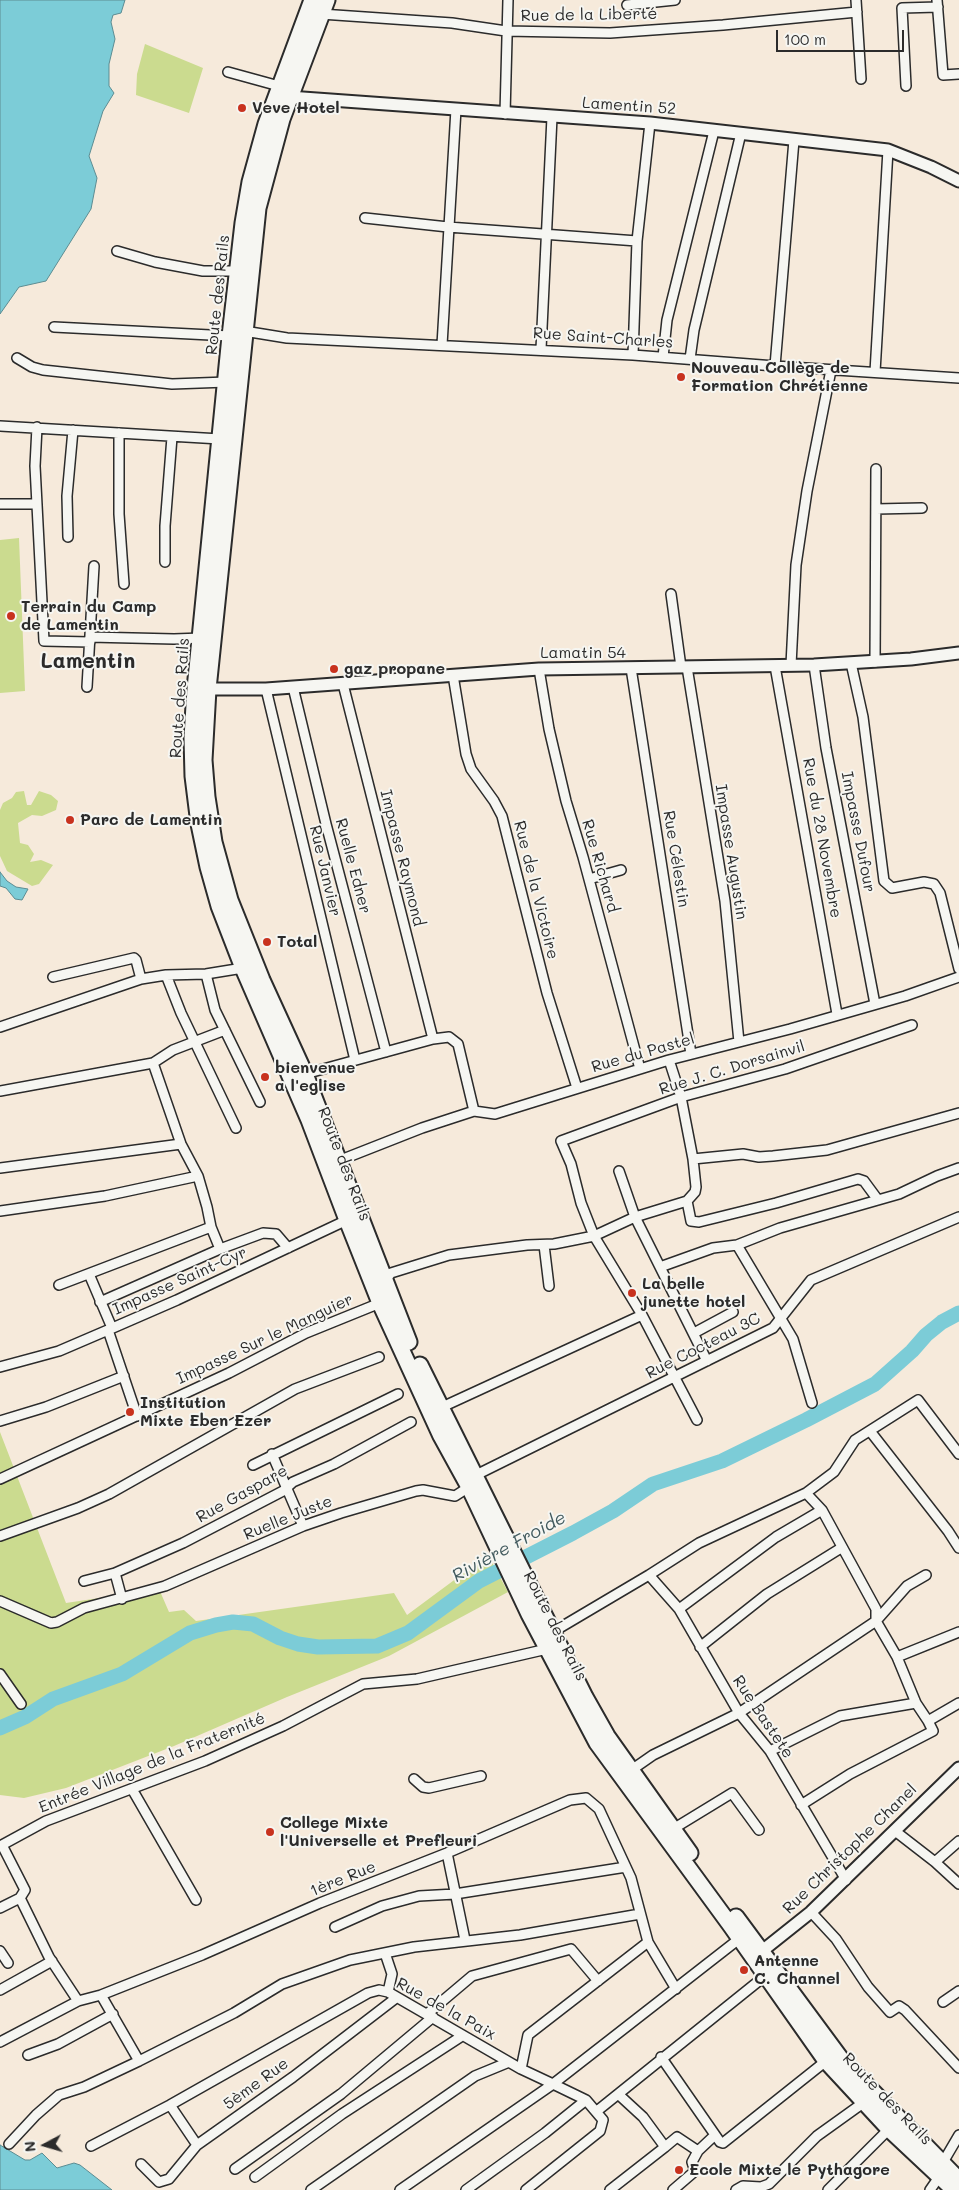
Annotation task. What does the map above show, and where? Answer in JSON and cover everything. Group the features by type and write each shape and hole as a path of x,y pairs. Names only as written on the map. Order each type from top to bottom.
{"main road":[{"name":"Route des Rails","path":"312,0 284,92 258,208 227,382 220,439 202,638 202,689 207,797 214,842 230,900 246,942 305,1074 384,1281 406,1333 472,1482 535,1612 547,1649 597,1743 739,1939 757,1955 765,1976 806,2030 826,2061 889,2129 941,2171 959,2180"},
{"name":"Route des Rails","path":"324,7 259,147 250,182 243,223 238,271 236,429 202,689 192,738 193,776 199,824 208,867 219,906 243,968 309,1120 346,1220 380,1303 441,1436 472,1482"},
{"name":"Route des Rails","path":"535,1612 551,1633 607,1736 673,1829 757,1955 841,2059 941,2171 954,2190"}],"street":[{"path":"506,114 508,0"},
{"path":"627,5 675,0"},
{"path":"856,0 861,79"},
{"path":"906,86 902,8 938,3 943,75 959,74"},
{"name":"Rue de la Liberté","path":"324,7 506,31 610,33 723,25 857,12"},
{"path":"228,72 284,92"},
{"name":"Lamentin 52","path":"284,92 506,114 650,123 888,150 931,167 959,181"},
{"path":"442,345 456,109"},
{"path":"540,349 552,117"},
{"path":"633,354 637,241 650,123"},
{"path":"663,357 667,320 714,131"},
{"path":"690,359 694,330 741,133"},
{"path":"775,366 794,140"},
{"path":"875,372 888,150"},
{"path":"366,218 448,227 637,241"},
{"path":"117,252 156,262 202,270 238,271"},
{"name":"Rue Saint-Charles","path":"54,326 633,354 775,366 959,378"},
{"path":"17,358 32,367 43,370 172,384 227,382"},
{"path":"791,665 796,565 807,490 831,370"},
{"path":"0,426 220,439"},
{"path":"37,427 35,466 44,641 202,638"},
{"path":"68,537 67,496 73,430"},
{"path":"119,433 119,514 124,584"},
{"path":"165,562 165,526 172,437"},
{"path":"875,662 876,469"},
{"path":"0,504 38,504"},
{"path":"876,509 922,508"},
{"path":"88,687 94,566"},
{"name":"Impasse Augustin","path":"671,594 725,901 739,1042"},
{"path":"959,653 959,660"},
{"name":"Lamatin 54","path":"202,689 293,688 539,669 814,665 875,662 959,653"},
{"path":"851,663 862,717 884,881 892,888 924,882 934,884 940,893 959,969"},
{"name":"Impasse Dufour","path":"814,665 826,748 875,1004"},
{"name":"Rue du 28 Novembre","path":"776,666 837,1014"},
{"name":"Rue Célestin","path":"631,668 691,1054"},
{"name":"Rue Richard","path":"539,669 549,729 566,801 640,1069"},
{"name":"Rue de la Victoire","path":"453,675 466,754 471,769 494,801 502,816 547,993 577,1088"},
{"name":"Impasse Raymond","path":"343,684 433,1039"},
{"name":"Ruelle Edner","path":"293,688 326,824 386,1052"},
{"name":"Rue Janvier","path":"266,689 354,1060"},
{"path":"589,879 622,870"},
{"path":"52,977 134,958 141,980"},
{"path":"0,1027 141,980 166,975 206,974 243,968"},
{"path":"206,974 215,1010 260,1102"},
{"path":"166,975 236,1128"},
{"name":"Rue du Pastel","path":"338,1161 474,1110 495,1114 669,1060 790,1029 959,977"},
{"name":"Rue J. C. Dorsainvil","path":"594,1236 581,1203 571,1164 561,1141 681,1097 785,1069 912,1025"},
{"path":"0,1091 153,1063 172,1050 226,1030"},
{"path":"305,1074 433,1039 449,1037 458,1044 474,1110"},
{"path":"384,1281 392,1273 449,1255 527,1245 544,1245 594,1236 635,1217 687,1201 695,1192 696,1187 693,1159 681,1097 669,1060"},
{"path":"153,1063 181,1144 198,1176 211,1227 220,1248"},
{"path":"693,1159 743,1154 759,1157 826,1150 959,1114"},
{"path":"0,1168 181,1144"},
{"path":"660,1267 713,1248 737,1245 780,1228 899,1194 959,1168"},
{"path":"619,1170 635,1217 707,1361"},
{"path":"0,1211 105,1196 198,1176"},
{"path":"687,1201 691,1221 699,1222 858,1180 864,1181 878,1200"},
{"name":"Rue Cocteau 3C","path":"472,1482 773,1328 811,1280 959,1217"},
{"name":"Impasse Saint-Cyr","path":"137,1416 110,1329 177,1300 346,1220"},
{"path":"59,1285 211,1227"},
{"path":"100,1302 220,1248 271,1233 280,1236 288,1248"},
{"path":"594,1236 642,1315 697,1420"},
{"path":"544,1245 549,1286"},
{"path":"737,1245 792,1339 812,1403"},
{"path":"0,1367 59,1351 110,1329 89,1274"},
{"name":"Impasse Sur le Manguier","path":"0,1479 229,1373 306,1333 380,1303"},
{"path":"694,1333 733,1312"},
{"path":"440,1408 642,1315"},
{"path":"0,1536 78,1508 109,1494 295,1389 379,1358"},
{"path":"0,1421 46,1407 124,1376"},
{"path":"253,1465 272,1454 398,1394"},
{"path":"551,1633 649,1575 698,1542 806,1493 834,1472 855,1440 918,1400 959,1454"},
{"name":"Rue Gaspare","path":"84,1582 115,1573 183,1542 288,1487 293,1482 334,1464 411,1422"},
{"path":"870,1431 948,1531 959,1548"},
{"path":"272,1454 288,1487 303,1526"},
{"name":"Ruelle Juste","path":"0,1601 51,1623 64,1620 84,1608 165,1586 303,1526 403,1494 423,1490 455,1496 472,1482"},
{"path":"801,1805 850,1774 933,1731 916,1703 898,1658 876,1621 876,1609 841,1548 822,1510 806,1493"},
{"path":"679,1609 776,1537 822,1510"},
{"path":"700,1647 767,1594 841,1548"},
{"path":"115,1573 122,1599"},
{"name":"Rue Bastete","path":"649,1575 679,1609 739,1713 770,1751 846,1880"},
{"path":"630,1770 653,1755 739,1713 876,1621 907,1586 926,1575"},
{"path":"898,1658 959,1632"},
{"name":"Entrée Village de la Fraternité","path":"1,1845 46,1821 205,1761 283,1726 363,1684 417,1678 547,1649"},
{"path":"0,1674 21,1704"},
{"path":"770,1751 840,1716 916,1703"},
{"path":"928,1721 959,1703"},
{"name":"Rue Christophe Chanel","path":"757,1955 811,1912 846,1880 959,1768"},
{"path":"414,1779 422,1787 429,1788 481,1776"},
{"path":"132,1789 196,1900"},
{"path":"673,1829 732,1793 759,1830"},
{"name":"1ère Rue","path":"0,2042 78,2002 101,1995 202,1955 320,1903 448,1853 570,1800 586,1798 599,1809 626,1867 648,1942 676,1989"},
{"path":"895,1831 935,1862 959,1884"},
{"path":"935,1862 959,1841"},
{"path":"0,1908 20,1898 25,1890 1,1845"},
{"path":"448,1853 465,1940"},
{"path":"335,1927 382,1906 419,1896 455,1894 626,1867"},
{"path":"20,1898 52,1961 78,2002"},
{"path":"811,1912 836,1939 868,1987 890,2012 899,2006 959,2068"},
{"path":"9,2144 36,2115 59,2095 84,2087 139,2061 234,2013 282,1984 350,1960 465,1940 520,1935 640,1914"},
{"path":"400,2190 553,2084 739,1939"},
{"path":"521,2069 528,2035 648,1942"},
{"path":"235,2169 341,2094 472,1976 570,1949 598,1981"},
{"path":"0,1951 8,1963"},
{"path":"386,1953 392,1974 388,1992"},
{"path":"0,1990 52,1961"},
{"path":"526,2190 600,2131 603,2120 597,2111 765,1976"},
{"name":"Rue de la Paix","path":"91,2146 170,2105 368,1993 380,1990 388,1992 430,2015 462,2036 521,2069 586,2100 597,2111"},
{"path":"943,2002 958,1992"},
{"path":"101,1995 139,2061"},
{"name":"5ème Rue","path":"141,2164 159,2182 169,2179 196,2145 293,2077 396,1998"},
{"path":"28,2056 58,2044 113,2014"},
{"path":"254,2177 350,2109 462,2036"},
{"path":"662,2057 720,2142 726,2142 826,2061"},
{"path":"311,2190 474,2076 509,2062"},
{"path":"618,2094 643,2117 664,2147"},
{"path":"466,2190 545,2133 586,2100"},
{"path":"736,2190 743,2186 761,2187 769,2184 818,2136 863,2103"},
{"path":"170,2105 196,2145"},
{"path":"828,2190 889,2129"},
{"path":"673,2190 695,2171 692,2162 698,2150 715,2135"},
{"path":"930,2190 959,2135"},
{"path":"610,2190 677,2137 698,2150"}],"green space":[{"path":"145,44 203,68 189,113 136,95 137,74"},
{"name":"Terrain du Camp de Lamentin","path":"19,538 25,691 0,693 0,540"},
{"path":"24,791 27,805 31,805 39,791 51,795 58,801 56,810 42,816 32,815 18,823 20,843 28,845 34,854 30,862 41,860 53,865 39,884 32,886 7,871 0,856 0,810 3,803 12,798 16,792"},
{"path":"0,1432 66,1603 159,1589 169,1612 184,1610 196,1621 394,1593 407,1615 488,1555 508,1592 389,1656 287,1697 174,1746 66,1788 24,1798 0,1795"}],"water":[{"path":"0,0 125,0 121,13 113,15 111,22 115,39 109,64 109,86 114,93 103,111 89,156 97,178 91,209 46,281 19,287 0,314"},
{"path":"0,872 7,881 16,887 28,889 22,900 15,899 6,888 0,886"},
{"path":"0,2145 25,2160 30,2160 42,2153 57,2168 74,2163 80,2165 112,2190 0,2190"}],"waterway":[{"name":"Rivière Froide","path":"0,1728 25,1717 53,1699 122,1674 190,1633 216,1625 233,1622 253,1624 280,1638 298,1644 318,1647 377,1646 408,1633 479,1581 613,1511 653,1484 722,1461 875,1384 912,1351 926,1335 942,1322 959,1313"}],"place":[{"name":"Veve Hotel","path":"242,108"},
{"name":"Nouveau Collège de Formation Chrétienne","path":"681,377"},
{"name":"Terrain du Camp de Lamentin","path":"11,616"},
{"name":"gaz propane","path":"334,669"},
{"name":"Parc de Lamentin","path":"70,820"},
{"name":"Total","path":"267,942"},
{"name":"bienvenue a l'eglise","path":"265,1077"},
{"name":"La belle junette hotel","path":"632,1293"},
{"name":"Institution Mixte Eben Ezer","path":"130,1412"},
{"name":"College Mixte l'Universelle et Prefleuri","path":"270,1832"},
{"name":"Antenne C. Channel","path":"744,1970"},
{"name":"Ecole Mixte le Pythagore","path":"679,2170"}],"district":[{"name":"Lamentin","path":"88,662"}]}
